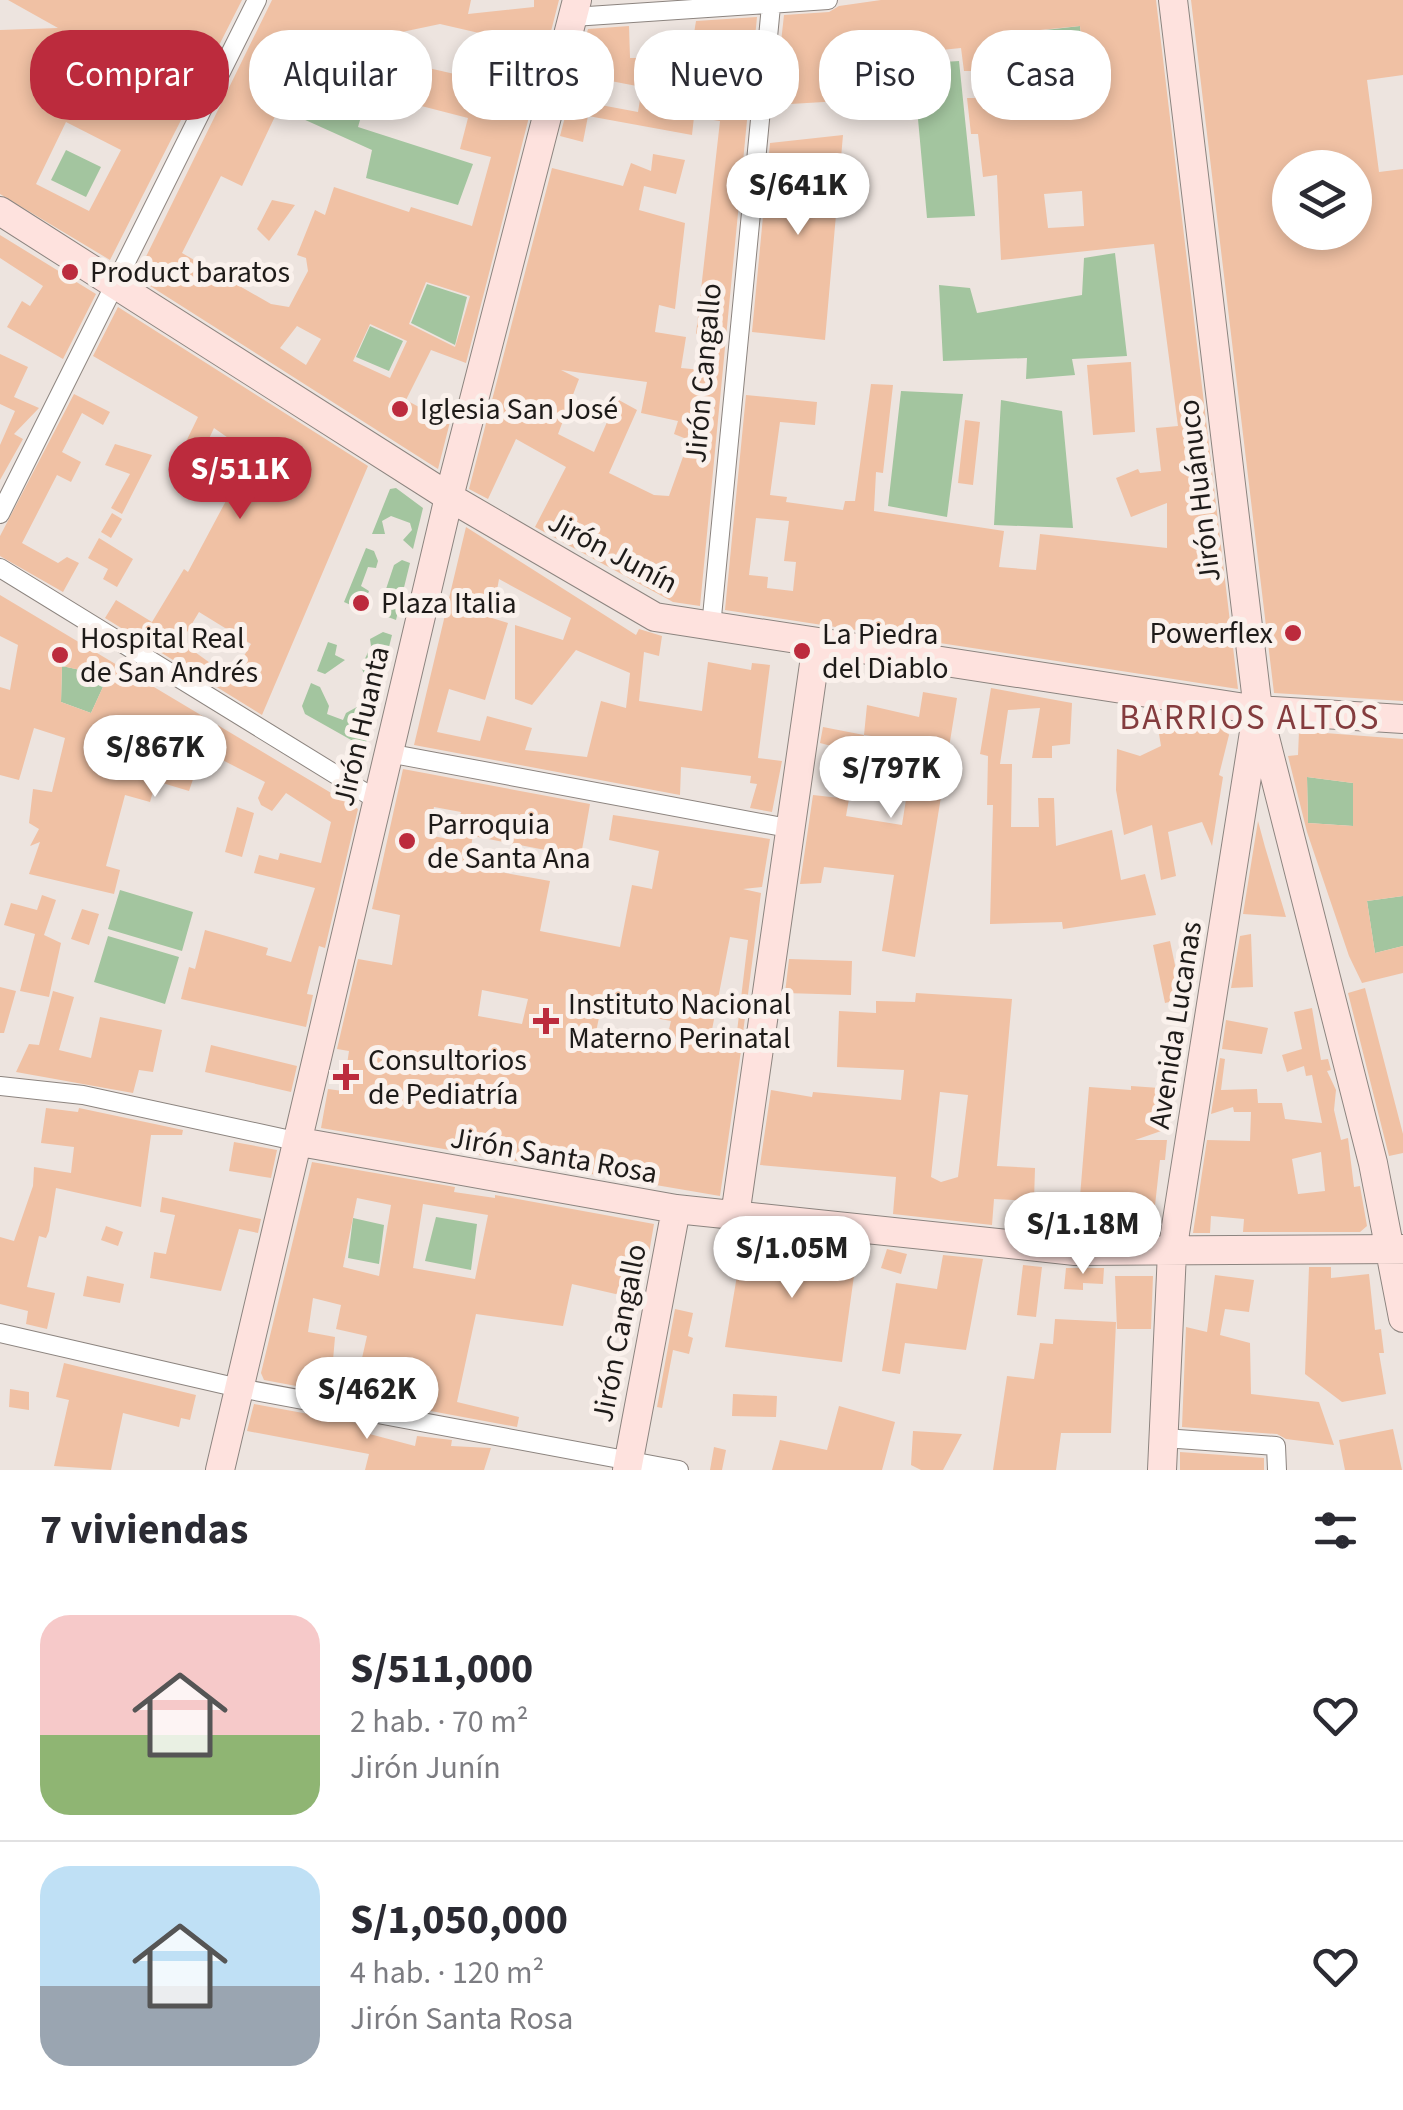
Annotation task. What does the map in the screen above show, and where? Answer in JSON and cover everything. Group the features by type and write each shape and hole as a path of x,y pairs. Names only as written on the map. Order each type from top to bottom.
{"street":[{"path":"0,514 257,0"},
{"path":"575,9 771,6 828,0"},
{"name":"Jirón Huánuco","path":"1173,0 1258,710 1398,1249 1403,1318"},
{"name":"Jirón Cangallo","path":"711,627 771,6"},
{"name":"Jirón Huanta","path":"220,1470 449,497 575,9"},
{"name":"Jirón Junín","path":"0,211 449,497 655,616 1258,710 1403,719"},
{"path":"0,568 378,800"},
{"path":"735,1216 793,829 816,643"},
{"name":"Avenida Lucanas","path":"1162,1470 1172,1252 1258,710"},
{"path":"388,753 793,829"},
{"name":"Jirón Santa Rosa","path":"0,1086 82,1095 300,1142 735,1216 1075,1250 1398,1249"},
{"name":"Jirón Cangallo","path":"628,1464 676,1209"},
{"path":"0,1333 238,1388 628,1464 679,1470"},
{"path":"1164,1438 1276,1446 1277,1470"}],"green space":[{"path":"1080,26 1080,30 1046,30"},
{"path":"959,61 975,216 927,218 918,120 951,120 951,62"},
{"path":"305,120 360,120 358,127 473,164 458,205 366,178 372,150"},
{"path":"66,150 101,167 86,197 51,180"},
{"path":"1115,253 1127,356 1072,359 1075,375 1026,379 1027,358 943,361 939,285 970,288 977,313 1082,295 1084,258"},
{"path":"427,284 467,297 455,345 411,323"},
{"path":"370,326 403,341 389,371 356,357"},
{"path":"901,391 963,394 947,517 888,506"},
{"path":"1001,400 1062,411 1073,528 994,525"},
{"path":"396,488 423,508 413,549 403,540 412,530 410,523 391,516 382,521 385,534 372,534 390,489"},
{"path":"366,548 374,551 378,561 376,568 368,567 361,586 369,591 366,599 353,606 344,602"},
{"path":"402,560 410,563 396,620 388,617 381,604 394,565"},
{"path":"383,632 392,635 378,691 371,689 361,667 371,646 370,639"},
{"path":"328,642 337,645 335,655 345,660 325,674 317,671"},
{"path":"62,666 108,676 91,713 61,702"},
{"path":"311,683 320,687 329,706 327,714 343,720 346,713 366,702 375,705 366,743 360,745 305,714 302,706"},
{"path":"1307,777 1353,783 1353,826 1308,823"},
{"path":"120,890 193,912 182,951 108,929"},
{"path":"1403,896 1403,946 1375,953 1367,901"},
{"path":"108,936 179,957 165,1004 94,982"},
{"path":"436,1217 477,1224 471,1270 425,1261"},
{"path":"353,1218 384,1225 379,1264 348,1258"}],"building":[{"path":"8,0 242,0 227,30 30,30 30,120 181,120 110,260 0,194 0,30 58,28","holes":["66,122 121,150 89,211 36,184"]},
{"path":"272,0 471,0 468,14 534,7 534,0 559,0 551,30 466,30 440,24 412,30 257,30"},
{"path":"881,0 1156,0 1238,689 725,610 746,395 817,402 815,425 780,422 770,495 787,497 786,502 843,510 845,501 855,501 871,384 893,385 883,473 876,472 874,511 1004,531 999,567 1036,570 1040,534 1167,548 1167,503 1131,517 1116,478 1138,469 1140,473 1161,471 1156,428 1178,426 1154,244 1001,260 997,175 983,177 978,134 971,134 967,98 971,98 971,120 1111,120 1111,30 1080,30 1080,26 971,30 971,71 964,71 961,48 951,49 951,30 819,30 819,102 799,103 799,30 782,30 784,15 829,12 839,6","holes":["1082,191 1084,226 1048,228 1044,194","756,518 789,521 784,561 796,562 793,591 767,588 768,577 749,575"]},
{"path":"1191,0 1403,0 1403,75 1367,80 1379,172 1403,169 1403,701 1274,693"},
{"path":"757,17 756,30 695,30 696,21"},
{"path":"629,26 630,58 634,58 634,85 614,82 614,30 588,29"},
{"path":"249,47 249,120 273,120 242,186 221,176 182,253 271,304 289,307 308,271 306,258 297,255 315,210 325,215 334,187 409,212 411,207 472,226 491,157 460,149 467,120 528,120 466,363 431,350 406,400 430,413 433,408 451,418 438,469 136,277 213,120 229,120 229,88","holes":["426,282 470,296 455,347 409,324","370,324 407,341 390,378 353,361","297,326 321,339 306,365 280,348"]},
{"path":"432,69 452,73 452,114 432,109"},
{"path":"614,108 634,111 634,120 694,120 692,135 610,120 614,120"},
{"path":"564,120 587,120 583,142 560,136"},
{"path":"714,120 747,120 700,606 673,602 535,527 566,467 516,439 488,499 469,489 552,168 623,186 631,163 651,171 653,154 685,160 676,194 644,186 639,210 685,223 675,309 659,305 655,332 686,337 681,368 712,371 716,336 696,334 720,121","holes":["561,370 647,382 641,413 678,421 674,434 689,440 669,496 654,495 609,473 637,410 617,399 594,452 558,434 579,379"]},
{"path":"843,135 825,340 752,332 770,143"},
{"path":"272,200 295,205 269,241 257,229"},
{"path":"0,235 96,294 63,359 7,327 22,301 30,306 43,286 0,258"},
{"path":"118,307 368,466 262,715 105,618 116,600 152,622 184,569 188,572 251,454 214,428 199,460 181,452 198,417 93,356","holes":["199,612 251,644 231,678 181,642"]},
{"path":"0,354 28,367 14,397 39,408 14,434 23,439 0,480 0,445 15,411 0,404"},
{"path":"1131,362 1135,432 1093,435 1087,365"},
{"path":"74,394 110,412 103,425 82,413 62,452 81,462 71,482 57,475 22,543 58,563 67,557 79,563 63,592 0,556 0,536"},
{"path":"965,420 980,422 973,485 958,483"},
{"path":"115,444 152,455 122,514 111,508 130,474 105,465"},
{"path":"195,464 206,470 195,490 183,484"},
{"path":"112,513 122,519 111,538 101,532"},
{"path":"466,527 636,635 639,629 662,636 659,656 644,652 639,701 702,711 708,662 751,670 752,663 770,665 758,758 782,761 772,812 750,808 757,784 750,783 751,776 681,767 680,795 414,745","holes":["499,579 571,618 563,640 515,625 515,699 532,705 576,650 630,673 626,708 601,701 587,757 525,750 532,728 487,716 480,741 437,732 449,689 485,700 508,623 492,618"]},
{"path":"99,538 133,559 117,587 103,579 108,569 88,558"},
{"path":"0,595 358,809 325,948 319,946 307,994 313,995 306,1027 181,999 189,967 195,969 205,930 268,948 266,955 291,962 315,888 254,873 259,855 278,860 280,853 321,863 331,822 286,793 272,811 261,805 258,798 265,782 203,750 189,791 156,781 150,802 125,795 106,866 120,870 114,894 29,874 40,842 30,846 39,829 29,823 33,789 52,792 65,738 34,728 19,780 0,775 0,687 10,690 18,645 0,636","holes":["62,666 108,676 91,713 61,702"]},
{"path":"991,688 1072,703 1070,744 1052,746 1052,758 1032,758 1040,708 1008,710 1000,764 1012,764 1011,827 1039,827 1038,798 1054,798 1056,846 1112,830 1121,880 1145,874 1156,915 1063,929 1062,922 990,924 993,805 987,805 988,756 980,754"},
{"path":"923,692 957,698 915,957 882,951 894,875 824,867 821,883 800,884 813,795 849,799 846,816 902,825 915,742 864,735 867,705 919,717"},
{"path":"1169,720 1227,729 1229,735 1219,775 1223,777 1212,846 1202,822 1168,832 1176,876 1161,880 1152,825 1124,835 1116,790 1117,749 1140,756 1161,746 1157,722"},
{"path":"823,727 864,735 858,753 820,743"},
{"path":"1299,731 1403,739 1403,896 1367,901 1375,953 1403,946 1403,973 1362,983 1307,832 1288,756 1298,755","holes":["1307,777 1353,783 1353,826 1308,823"]},
{"name":"Instituto Nacional Materno Perinatal","path":"403,769 590,804 580,861 565,858 566,854 473,836 467,866 550,881 540,931 620,947 632,885 652,889 659,851 609,840 613,815 770,839 762,887 743,889 761,893 742,1041 736,1040 748,940 730,937 710,1040 742,1044 720,1196 321,1128 328,1089 343,1091 349,1051 337,1049 358,959 392,965 400,915 372,909","holes":["434,807 461,812 453,840 428,835","482,990 528,999 522,1024 478,1016","601,1008 671,1021 665,1046 596,1032"]},
{"path":"237,807 254,813 242,857 225,852"},
{"path":"1258,821 1265,847 1286,917 1243,914"},
{"path":"42,895 56,900 44,935 61,943 49,997 20,991 35,934 4,925 11,903 37,910"},
{"path":"82,909 99,914 89,945 71,939"},
{"path":"1251,934 1253,987 1231,988 1240,936"},
{"path":"1170,941 1182,999 1165,1003 1153,945"},
{"path":"789,959 852,961 851,995 785,993"},
{"path":"0,987 16,991 4,1033 0,1033"},
{"path":"1365,988 1403,1134 1403,1153 1389,1156 1348,993"},
{"path":"53,991 74,997 59,1050 91,1058 100,1017 162,1030 153,1072 139,1070 133,1093 16,1072 29,1044 39,1045"},
{"path":"916,993 1012,999 997,1166 1035,1168 1034,1201 994,1199 992,1225 893,1214 896,1177 760,1165 771,1090 812,1097 813,1092 901,1100 904,1070 837,1067 839,1011 876,1013 876,1001 915,1002","holes":["940,1092 968,1095 958,1177 941,1182 931,1177"]},
{"path":"1312,1008 1321,1060 1328,1059 1331,1070 1327,1071 1336,1090 1334,1110 1341,1140 1348,1138 1354,1187 1360,1186 1367,1226 1360,1232 1243,1232 1244,1219 1211,1216 1210,1233 1193,1233 1207,1140 1250,1141 1251,1112 1234,1112 1233,1107 1211,1114 1220,1058 1225,1059 1221,1090 1257,1089 1258,1103 1282,1103 1285,1119 1322,1123 1312,1075 1306,1076 1304,1066 1287,1072 1282,1055 1302,1049 1294,1012","holes":["1321,1152 1325,1191 1298,1194 1292,1159"]},
{"path":"1226,1020 1268,1028 1262,1054 1222,1049"},
{"path":"211,1045 297,1066 291,1092 205,1072"},
{"path":"1131,1086 1174,1089 1167,1129 1135,1140 1167,1140 1165,1160 1160,1160 1152,1233 1077,1233 1089,1087 1131,1090"},
{"path":"46,1108 78,1112 79,1108 183,1130 182,1135 151,1135 141,1207 56,1188 49,1231 46,1238 39,1236 27,1287 55,1293 47,1329 26,1324 28,1311 0,1304 0,1237 14,1241 33,1186 34,1167 71,1173 74,1147 41,1143"},
{"path":"234,1142 277,1150 271,1178 229,1171"},
{"path":"312,1162 455,1187 454,1192 495,1195 654,1224 645,1276 639,1274 633,1298 572,1284 563,1326 476,1314 457,1402 519,1417 517,1427 264,1380 261,1373","holes":["357,1198 391,1205 379,1276 343,1267","423,1204 488,1215 475,1279 413,1268","313,1298 341,1305 336,1329 367,1336 360,1367 333,1360 335,1337 308,1332"]},
{"path":"162,1197 261,1219 258,1233 239,1229 221,1291 150,1278 154,1252 166,1254 175,1215 160,1212"},
{"path":"106,1226 123,1232 118,1246 101,1240"},
{"path":"744,1234 784,1238 780,1261 819,1265 821,1242 858,1247 842,1362 725,1347"},
{"path":"887,1249 907,1254 901,1274 881,1268"},
{"path":"943,1255 983,1259 966,1350 905,1343 900,1374 882,1371 896,1283 937,1289"},
{"path":"1023,1265 1042,1267 1036,1317 1017,1315"},
{"path":"1309,1267 1331,1267 1331,1278 1369,1274 1375,1330 1381,1329 1384,1353 1379,1353 1386,1394 1342,1402 1305,1374"},
{"path":"1066,1268 1104,1268 1103,1284 1083,1283 1083,1290 1064,1289"},
{"path":"1215,1275 1254,1280 1249,1312 1225,1309 1220,1335 1250,1343 1251,1394 1319,1402 1334,1445 1286,1439 1277,1434 1182,1427 1186,1327 1207,1332"},
{"path":"87,1276 124,1284 120,1303 83,1296"},
{"path":"1115,1276 1153,1276 1151,1329 1117,1329"},
{"path":"675,1309 693,1313 688,1336 693,1338 689,1354 673,1350 662,1408 657,1407"},
{"path":"1055,1319 1116,1322 1111,1433 1061,1433 1056,1470 993,1470 1007,1376 1034,1379 1040,1343 1053,1344"},
{"path":"64,1363 196,1395 190,1420 181,1418 179,1427 123,1413 111,1470 54,1466 69,1400 56,1397"},
{"path":"10,1389 29,1392 29,1410 9,1407"},
{"path":"733,1394 777,1396 776,1417 732,1416"},
{"path":"254,1404 363,1424 362,1432 415,1446 417,1436 452,1440 451,1446 491,1448 484,1470 365,1470 369,1454 247,1431"},
{"path":"839,1406 895,1422 882,1470 772,1470 780,1440 827,1450"},
{"path":"1393,1429 1402,1470 1345,1470 1339,1440"},
{"path":"913,1431 962,1434 943,1470 921,1470 911,1465"},
{"path":"714,1447 726,1450 722,1470 710,1470"},
{"path":"1180,1452 1264,1458 1264,1470 1180,1470"}],"place":[{"name":"Product baratos","path":"70,272"},
{"name":"Iglesia San José","path":"400,409"},
{"name":"Plaza Italia","path":"361,603"},
{"name":"Powerflex","path":"1293,633"},
{"name":"La Piedra del Diablo","path":"802,651"},
{"name":"Hospital Real de San Andrés","path":"60,655"},
{"name":"Parroquia de Santa Ana","path":"407,841"},
{"name":"Instituto Nacional Materno Perinatal","path":"546,1021"},
{"name":"Consultorios de Pediatría","path":"346,1077"}],"district":[{"name":"BARRIOS ALTOS","path":"1250,717"}]}
